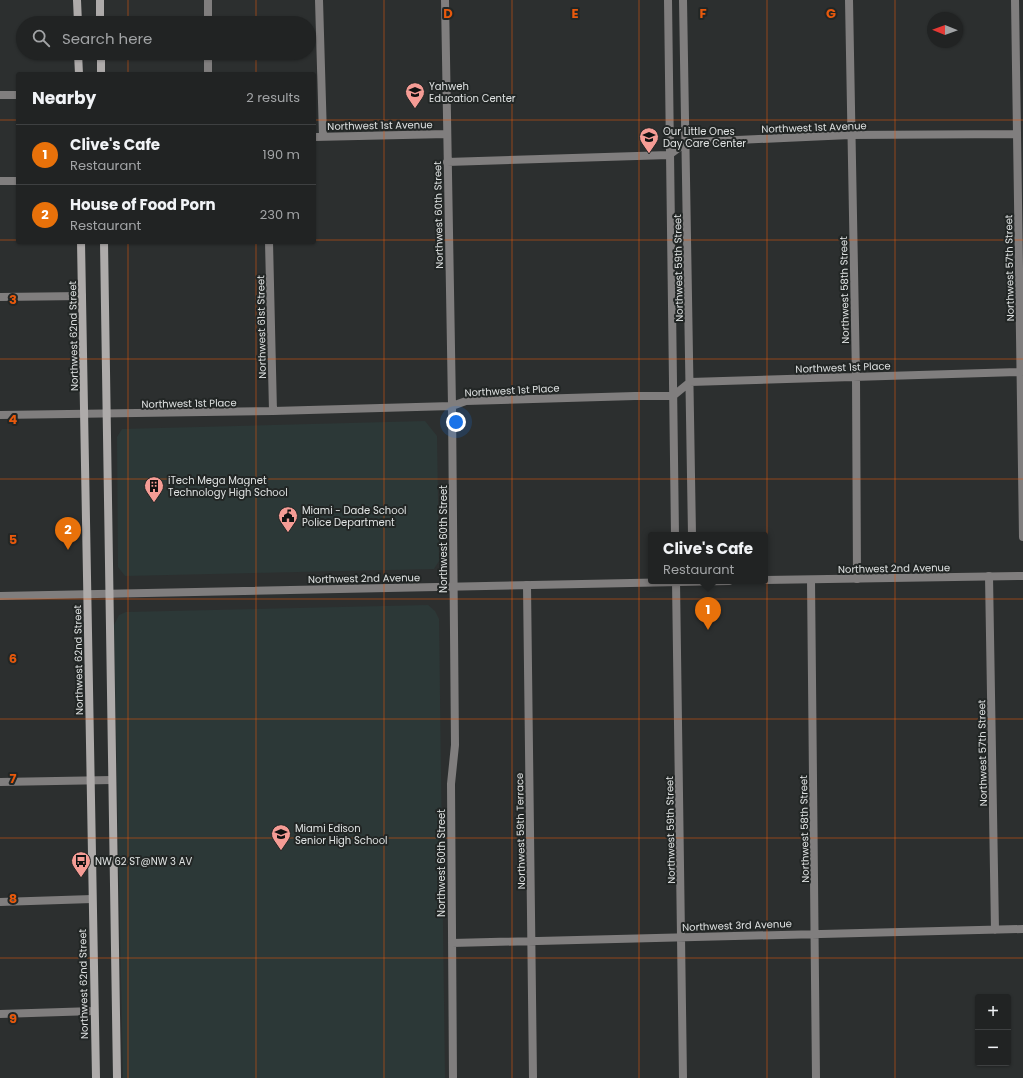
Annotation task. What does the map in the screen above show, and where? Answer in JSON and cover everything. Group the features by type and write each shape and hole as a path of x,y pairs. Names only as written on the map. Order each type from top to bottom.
{"main road":[{"path":"77,0 78,16"},
{"path":"100,0 100,16"},
{"path":"78,60 79,72"},
{"path":"101,60 101,72"},
{"name":"Northwest 62nd Street","path":"82,244 96,1078"},
{"path":"104,244 117,1078"}],"street":[{"path":"208,0 208,16"},
{"path":"318,136 319,0"},
{"name":"Northwest 60th Street","path":"445,0 446,134 452,406 454,745 451,784 453,1078"},
{"name":"Northwest 59th Street","path":"668,0 675,532"},
{"name":"Northwest 59th Street","path":"683,0 692,532"},
{"name":"Northwest 58th Street","path":"849,0 850,135 856,377 857,579"},
{"name":"Northwest 57th Street","path":"1015,0 1023,537"},
{"path":"208,60 208,72"},
{"path":"0,95 16,95"},
{"name":"Northwest 1st Avenue","path":"318,136 446,134"},
{"name":"Northwest 1st Avenue","path":"685,143 850,135 1017,134"},
{"path":"447,162 670,155 685,143"},
{"path":"0,181 16,181"},
{"name":"Northwest 61st Street","path":"269,244 273,411"},
{"path":"0,297 82,296"},
{"name":"Northwest 1st Place","path":"690,382 1020,372"},
{"path":"673,396 690,382"},
{"name":"Northwest 1st Place","path":"0,415 273,411 452,406 466,401 673,396"},
{"name":"Northwest 57th Street","path":"989,576 995,930"},
{"name":"Northwest 2nd Avenue","path":"768,580 1023,576"},
{"name":"Northwest 58th Street","path":"811,580 816,933 816,1078"},
{"name":"Northwest 2nd Avenue","path":"0,596 648,582"},
{"name":"Northwest 59th Terrace","path":"527,584 533,1078"},
{"name":"Northwest 59th Street","path":"676,584 683,1078"},
{"path":"0,782 112,780"},
{"path":"0,902 92,899"},
{"name":"Northwest 3rd Avenue","path":"452,943 1023,929"},
{"path":"0,1014 94,1011"}],"shaded area":[{"name":"iTech Mega Magnet Technology High School","path":"425,421 437,436 439,561 434,569 125,576 118,567 117,437 122,429"},
{"name":"Miami Edison Senior High School","path":"428,605 435,611 439,619 445,1078 123,1078 114,625 119,615 126,612"}],"place":[{"name":"Yahweh Education Center","path":"415,109"},
{"name":"Our Little Ones Day Care Center","path":"649,154"},
{"name":"iTech Mega Magnet Technology High School","path":"154,503"},
{"name":"Miami - Dade School Police Department","path":"288,533"},
{"name":"House of Food Porn","path":"68,550"},
{"name":"Clive's Cafe","path":"708,630"},
{"name":"Miami Edison Senior High School","path":"281,851"},
{"name":"NW 62 ST@NW 3 AV","path":"81,878"}]}
